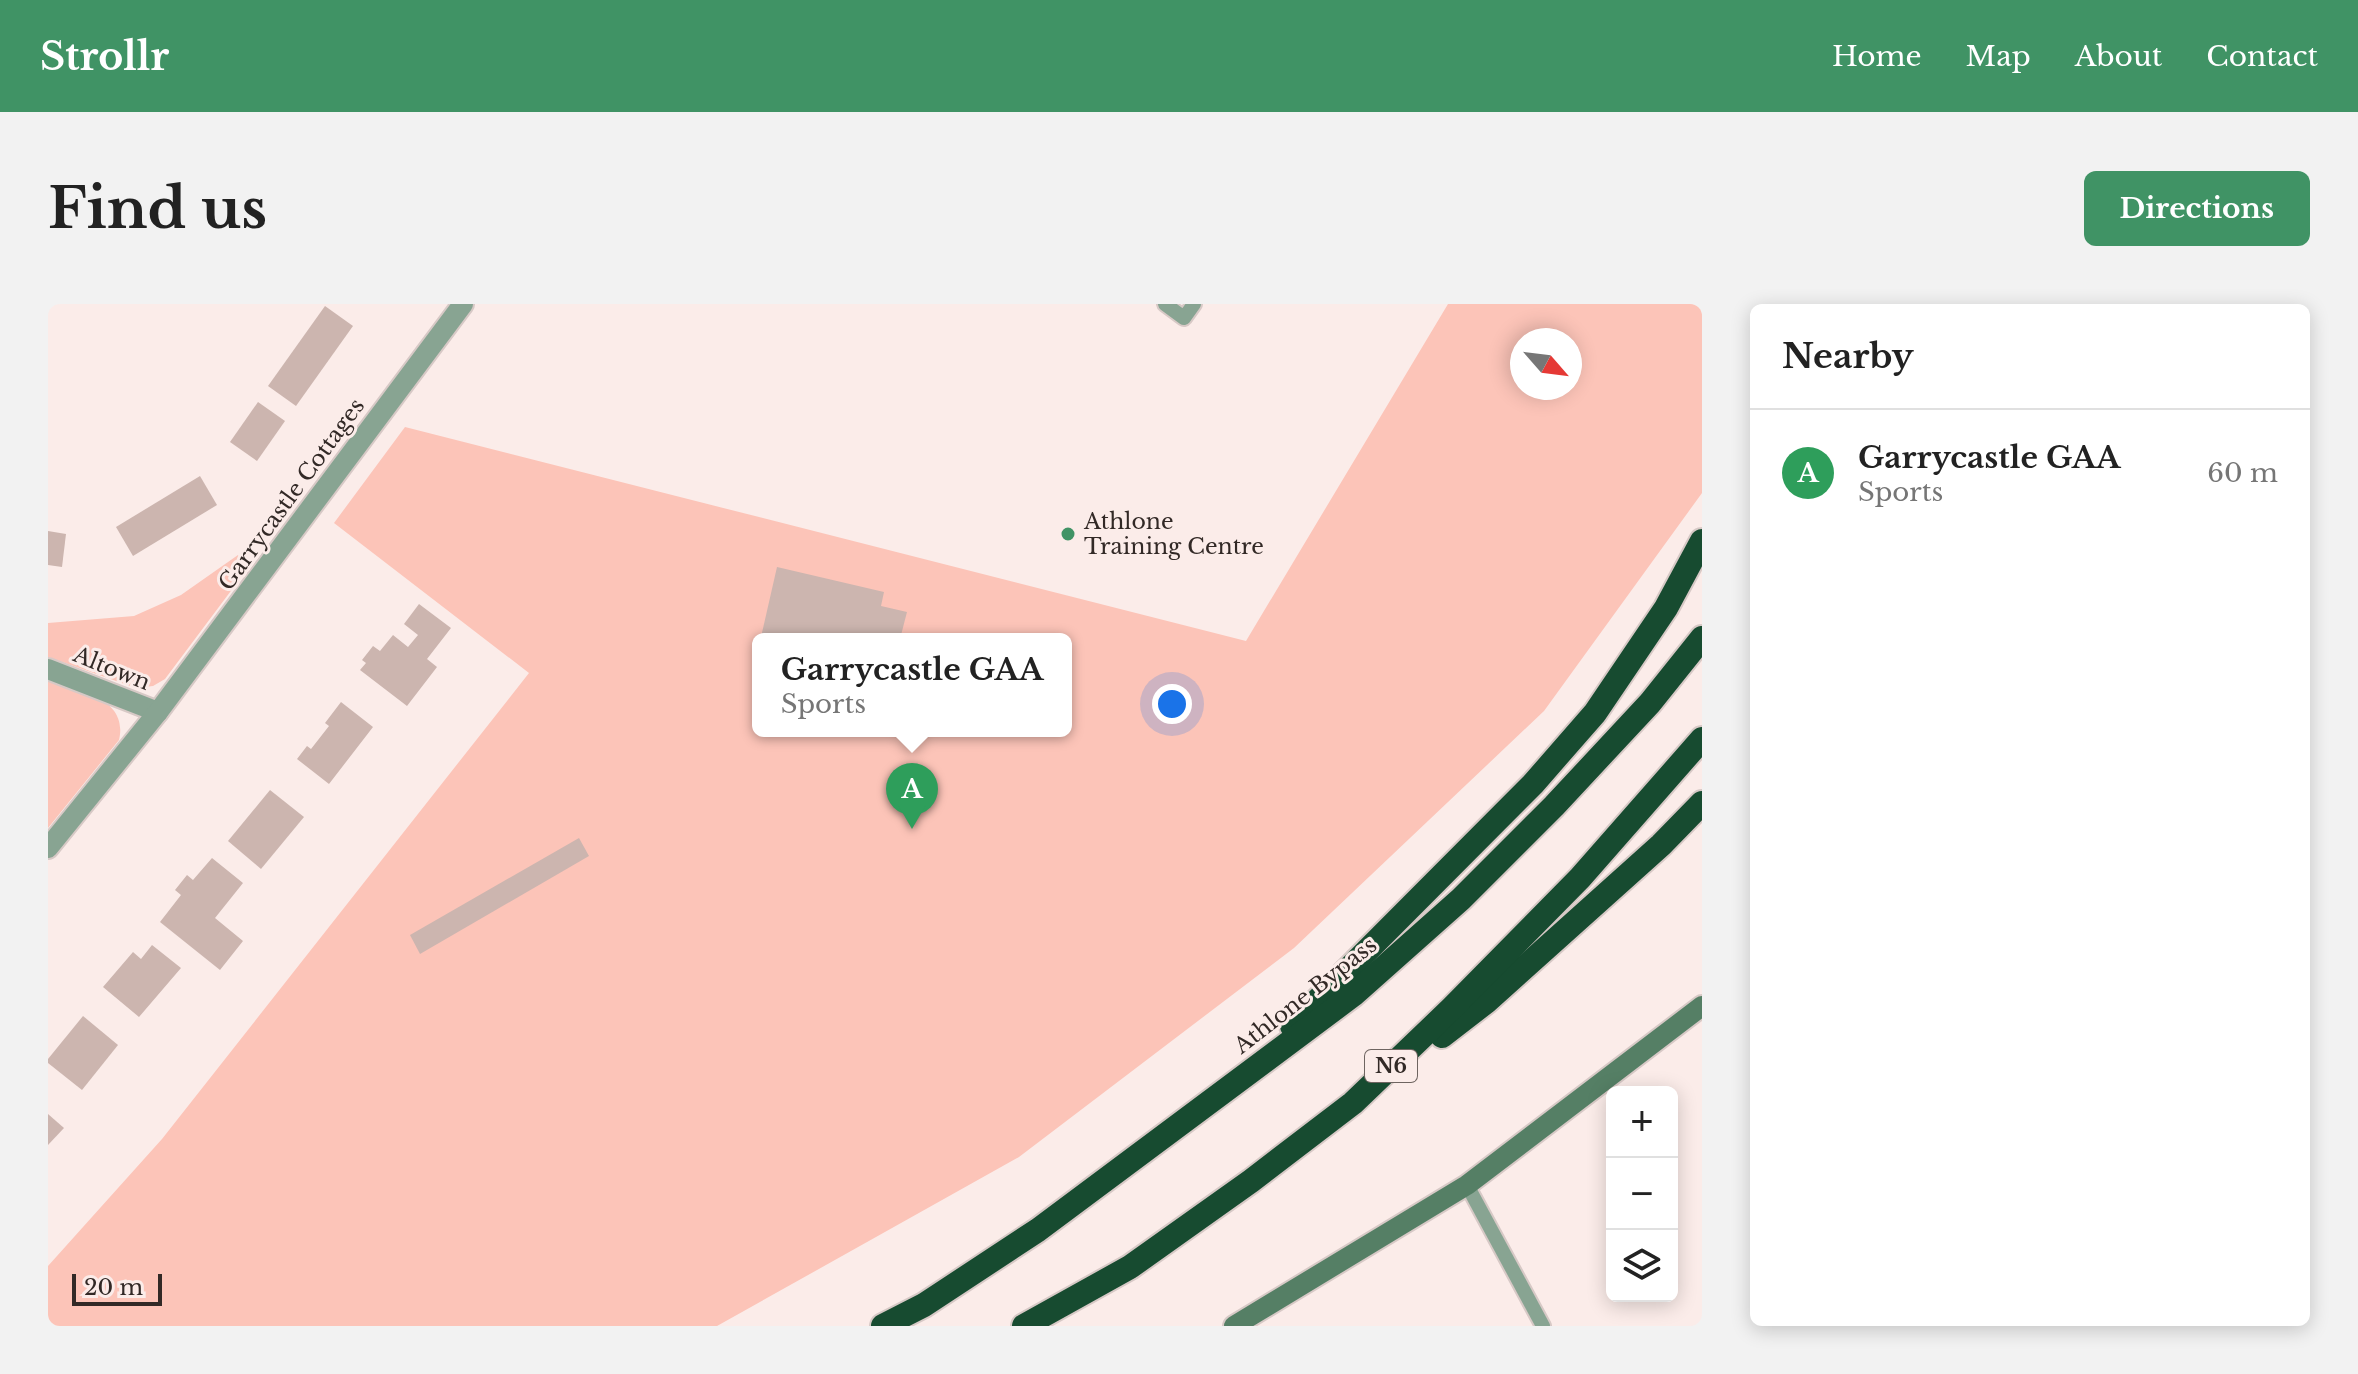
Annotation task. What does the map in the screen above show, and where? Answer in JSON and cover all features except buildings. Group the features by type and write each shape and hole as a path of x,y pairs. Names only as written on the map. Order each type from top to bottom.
{"highway":[{"path":"1243,1077 1533,784 1595,713 1666,608 1702,541"},
{"name":"Athlone Bypass","path":"883,1326 924,1305 1038,1230 1353,995 1461,899 1554,806 1650,703 1702,638"},
{"name":"N6","path":"1353,1103 1580,878 1702,739"},
{"name":"N6","path":"1024,1326 1130,1267 1251,1181 1486,1002 1661,845 1702,803"}],"street":[{"name":"Garrycastle Cottages","path":"48,848 158,712 463,304"},
{"name":"Altown","path":"48,669 158,712"},
{"path":"1234,1326 1467,1185 1702,1006"}],"lane":[{"path":"1165,304 1184,318 1194,304"},
{"path":"1467,1185 1543,1326"}],"shaded area":[{"path":"1448,304 1702,304 1702,493 1544,711 1294,948 1019,1157 717,1326 48,1326 48,1266 162,1139 529,673 334,523 405,427 1246,641"},
{"path":"238,555 248,568 165,679 153,686 136,688 48,657 48,623 134,616 181,595"},
{"path":"48,678 86,692 109,705 120,726 119,740 48,828"}],"place":[{"name":"Athlone Training Centre","path":"1068,534"},
{"name":"Garrycastle GAA","path":"912,829"}]}
